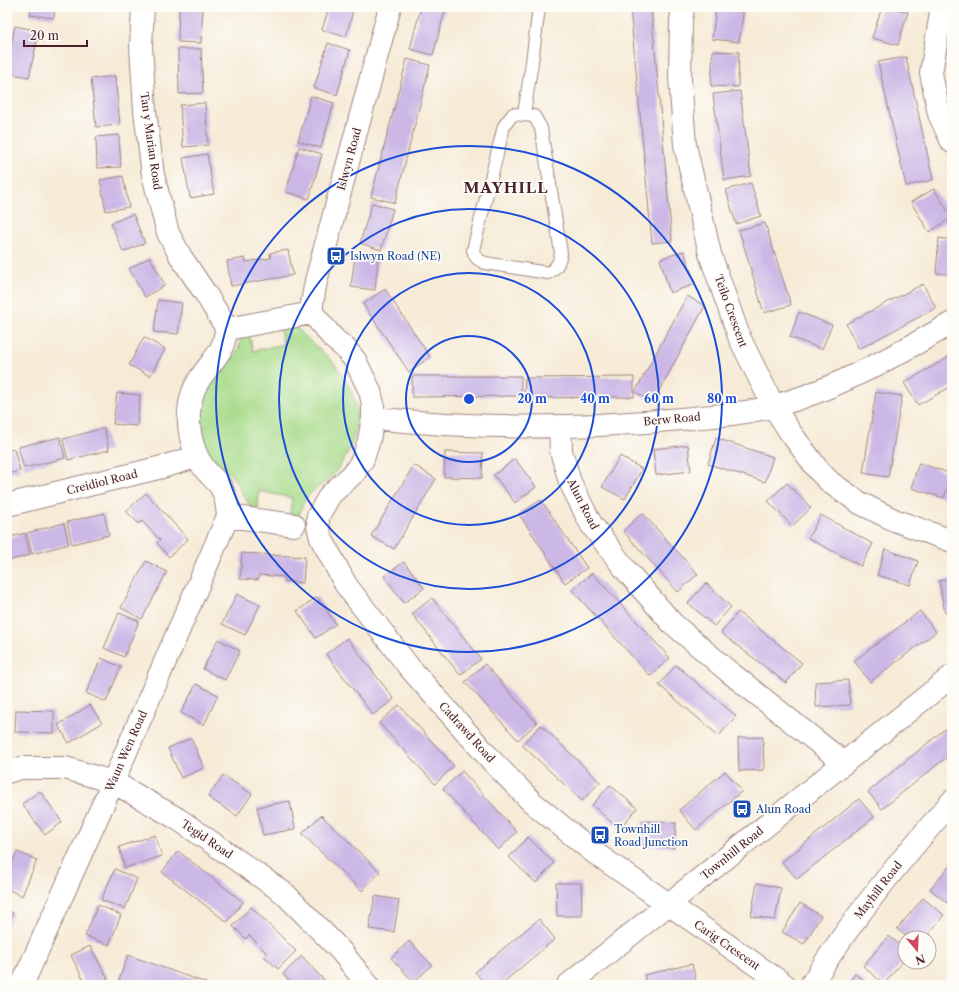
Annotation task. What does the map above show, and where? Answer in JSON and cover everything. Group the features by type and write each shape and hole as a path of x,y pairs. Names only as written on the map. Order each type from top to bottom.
{"street":[{"name":"Tan y Marian Road","path":"143,7 141,46 145,111 153,175 168,233 181,257 227,329"},
{"name":"Islwyn Road","path":"312,312 316,281 390,7"},
{"name":"Teilo Crescent","path":"683,7 681,21 680,78 685,145 688,159 710,254 715,269 740,339 774,407 805,453 831,483 860,503 894,520 952,541"},
{"path":"942,7 931,73 940,114 952,142"},
{"path":"294,525 228,516 224,494 220,486 205,470 196,457 190,433 189,414 192,395 198,380 220,349 227,329 312,312 355,360 370,391 373,404 373,418"},
{"name":"Berw Road","path":"373,418 426,423 560,426 662,421 774,407 855,375 916,344 952,323"},
{"name":"Cadrawd Road","path":"373,418 369,440 363,459 354,473 330,495 318,516 321,538 346,585 409,667 492,761 532,802 592,851 640,886 669,904"},
{"name":"Alun Road","path":"560,426 561,451 570,482 591,524 625,569 672,623 728,671 844,763"},
{"name":"Creidiol Road","path":"7,505 154,469 196,457"},
{"name":"Waun Wen Road","path":"30,982 113,782 228,516"},
{"name":"Townhill Road","path":"568,985 952,676"},
{"name":"Tegid Road","path":"7,772 21,768 65,768 113,782 178,819 284,894 340,950 368,985"},
{"name":"Mayhill Road","path":"811,985 832,950 900,861 952,801"},
{"name":"Carig Crescent","path":"669,904 785,985"}],"lane":[{"path":"524,114 539,7"},
{"path":"513,114 524,114 534,116 541,128 561,253 555,270 548,273 485,264 478,260 474,255 473,250 504,126 513,114"}],"green space":[{"path":"294,326 300,330 311,343 335,365 348,384 354,397 357,410 355,434 341,464 332,476 310,494 302,507 299,516 290,514 292,498 259,491 258,509 248,503 236,481 210,453 204,440 202,430 202,410 208,391 212,382 239,348 241,336 249,334 253,351 283,344 280,328"}],"building":[{"path":"31,7 55,7 54,18 30,15"},
{"path":"179,7 203,7 201,43 178,42"},
{"path":"329,7 354,7 346,37 322,30"},
{"path":"421,7 446,7 433,55 410,49"},
{"path":"630,7 651,7 672,241 652,243"},
{"path":"716,7 744,7 739,42 712,39"},
{"path":"882,7 891,7 908,12 898,45 872,38"},
{"path":"15,26 39,31 29,77 7,73 7,64"},
{"path":"328,43 350,50 337,95 314,88"},
{"path":"178,49 201,49 203,93 179,94"},
{"path":"713,51 739,52 738,87 711,86"},
{"path":"906,57 933,180 906,186 878,62"},
{"path":"407,59 430,65 395,203 371,197"},
{"path":"115,76 120,125 96,127 91,79"},
{"path":"740,91 751,176 724,180 713,94"},
{"path":"311,96 334,103 321,148 298,141"},
{"path":"205,103 208,145 183,147 180,105"},
{"path":"119,135 121,167 97,168 96,137"},
{"path":"299,147 322,154 309,199 286,192"},
{"path":"207,154 214,194 190,198 183,158"},
{"path":"123,176 129,207 106,211 100,180"},
{"path":"751,183 761,216 736,224 726,190"},
{"path":"934,189 952,218 929,232 911,202"},
{"path":"372,203 393,209 381,250 360,243"},
{"path":"133,214 145,243 123,252 111,223"},
{"path":"765,223 791,305 764,313 739,230"},
{"path":"939,238 952,240 952,275 936,273"},
{"path":"288,250 293,275 231,286 227,261 245,258 246,262 271,258 270,253"},
{"path":"684,251 695,284 670,293 660,259"},
{"path":"355,256 378,259 375,290 351,287"},
{"path":"150,257 165,285 145,297 129,269"},
{"path":"923,284 936,308 859,349 846,324"},
{"path":"385,289 430,357 409,372 363,304"},
{"path":"687,296 705,306 653,402 635,392"},
{"path":"158,300 182,303 178,334 154,332"},
{"path":"799,312 832,325 822,349 790,337"},
{"path":"144,337 165,349 150,376 129,365"},
{"path":"952,355 952,386 918,405 904,383"},
{"path":"412,376 521,376 521,396 412,397"},
{"path":"634,377 634,397 524,398 525,378"},
{"path":"876,392 902,396 888,477 863,473"},
{"path":"117,393 140,395 137,426 113,424"},
{"path":"104,428 109,450 68,460 63,439"},
{"path":"60,437 65,458 24,468 18,447"},
{"path":"716,438 773,457 765,482 708,464"},
{"path":"688,445 691,471 656,475 653,449"},
{"path":"14,449 20,471 7,474 7,451"},
{"path":"445,452 483,453 482,478 444,477"},
{"path":"620,456 642,469 625,499 602,487"},
{"path":"515,459 536,487 515,503 494,475"},
{"path":"919,463 952,474 944,498 911,488"},
{"path":"414,465 436,479 394,549 371,536"},
{"path":"787,483 811,508 792,526 768,501"},
{"path":"146,493 188,539 169,557 157,543 160,540 142,521 139,524 126,511"},
{"path":"541,500 587,568 565,583 519,514"},
{"path":"104,513 109,535 72,544 67,522"},
{"path":"642,513 698,574 678,592 623,531"},
{"path":"821,515 873,544 861,566 808,538"},
{"path":"64,523 69,544 32,554 27,533"},
{"path":"25,533 30,555 7,561 7,538"},
{"path":"885,549 918,561 910,585 877,575"},
{"path":"242,553 305,557 303,583 284,581 284,577 259,575 258,580 240,579"},
{"path":"146,561 167,572 142,619 121,608"},
{"path":"404,562 424,588 404,603 384,576"},
{"path":"592,573 670,658 650,676 572,590"},
{"path":"952,578 952,612 945,613 939,581"},
{"path":"706,583 731,607 714,626 688,603"},
{"path":"237,594 260,605 245,635 222,624"},
{"path":"317,597 336,624 316,638 297,611"},
{"path":"432,598 481,659 460,675 412,614"},
{"path":"920,611 936,632 870,682 854,661"},
{"path":"738,612 802,663 786,683 721,633"},
{"path":"119,613 139,621 124,657 104,648"},
{"path":"347,638 394,699 373,715 326,654"},
{"path":"218,639 240,651 225,680 203,669"},
{"path":"101,658 121,667 106,702 86,693"},
{"path":"485,664 537,723 518,740 465,682"},
{"path":"676,665 736,716 719,736 659,685"},
{"path":"848,680 850,705 816,707 815,682"},
{"path":"196,684 218,695 204,725 181,713"},
{"path":"90,705 102,723 69,743 58,725"},
{"path":"399,705 454,766 435,784 379,723"},
{"path":"16,710 54,711 54,733 15,732"},
{"path":"541,725 600,782 582,801 522,745"},
{"path":"945,729 952,737 952,753 882,809 868,792"},
{"path":"763,737 764,770 739,771 738,738"},
{"path":"191,738 204,768 181,778 168,748"},
{"path":"462,771 517,832 498,850 443,789"},
{"path":"725,771 742,791 696,830 679,810"},
{"path":"223,775 252,794 237,816 208,797"},
{"path":"610,785 637,808 619,829 592,805"},
{"path":"40,791 62,822 45,835 22,804"},
{"path":"859,799 874,817 797,879 782,862"},
{"path":"290,801 295,829 263,835 257,807"},
{"path":"321,815 380,872 362,891 302,834"},
{"path":"643,821 676,823 674,848 640,845"},
{"path":"155,835 162,856 125,868 119,847"},
{"path":"528,837 554,863 536,883 509,857"},
{"path":"178,851 243,902 227,922 162,872"},
{"path":"17,852 37,860 22,896 7,889 7,875"},
{"path":"952,863 952,905 951,906 930,889"},
{"path":"115,869 137,879 125,909 101,900"},
{"path":"556,883 581,883 582,916 557,916"},
{"path":"757,883 781,888 775,920 751,916"},
{"path":"375,896 399,900 394,932 369,929"},
{"path":"923,898 944,915 932,930 897,929"},
{"path":"800,903 821,916 804,944 782,932"},
{"path":"98,905 121,915 109,945 85,936"},
{"path":"251,907 296,951 278,969 264,956 267,953 249,935 246,939 233,926"},
{"path":"7,910 13,913 7,928"},
{"path":"539,919 555,939 500,985 486,985 475,972"},
{"path":"889,936 897,942 897,969 884,984 863,966"},
{"path":"409,941 432,965 414,982 391,958"},
{"path":"90,946 108,979 97,985 86,985 71,955"},
{"path":"128,955 206,983 205,985 133,985 119,980"},
{"path":"302,956 329,985 293,985 283,974"},
{"path":"692,964 697,985 647,985 644,975"},
{"path":"855,974 866,982 865,983 868,985 847,985"}],"place":[{"name":"Islwyn Road (NE)","path":"336,256"},
{"name":"Alun Road","path":"742,809"},
{"name":"Townhill Road Junction","path":"600,835"}],"district":[{"name":"MAYHILL","path":"506,187"}]}
